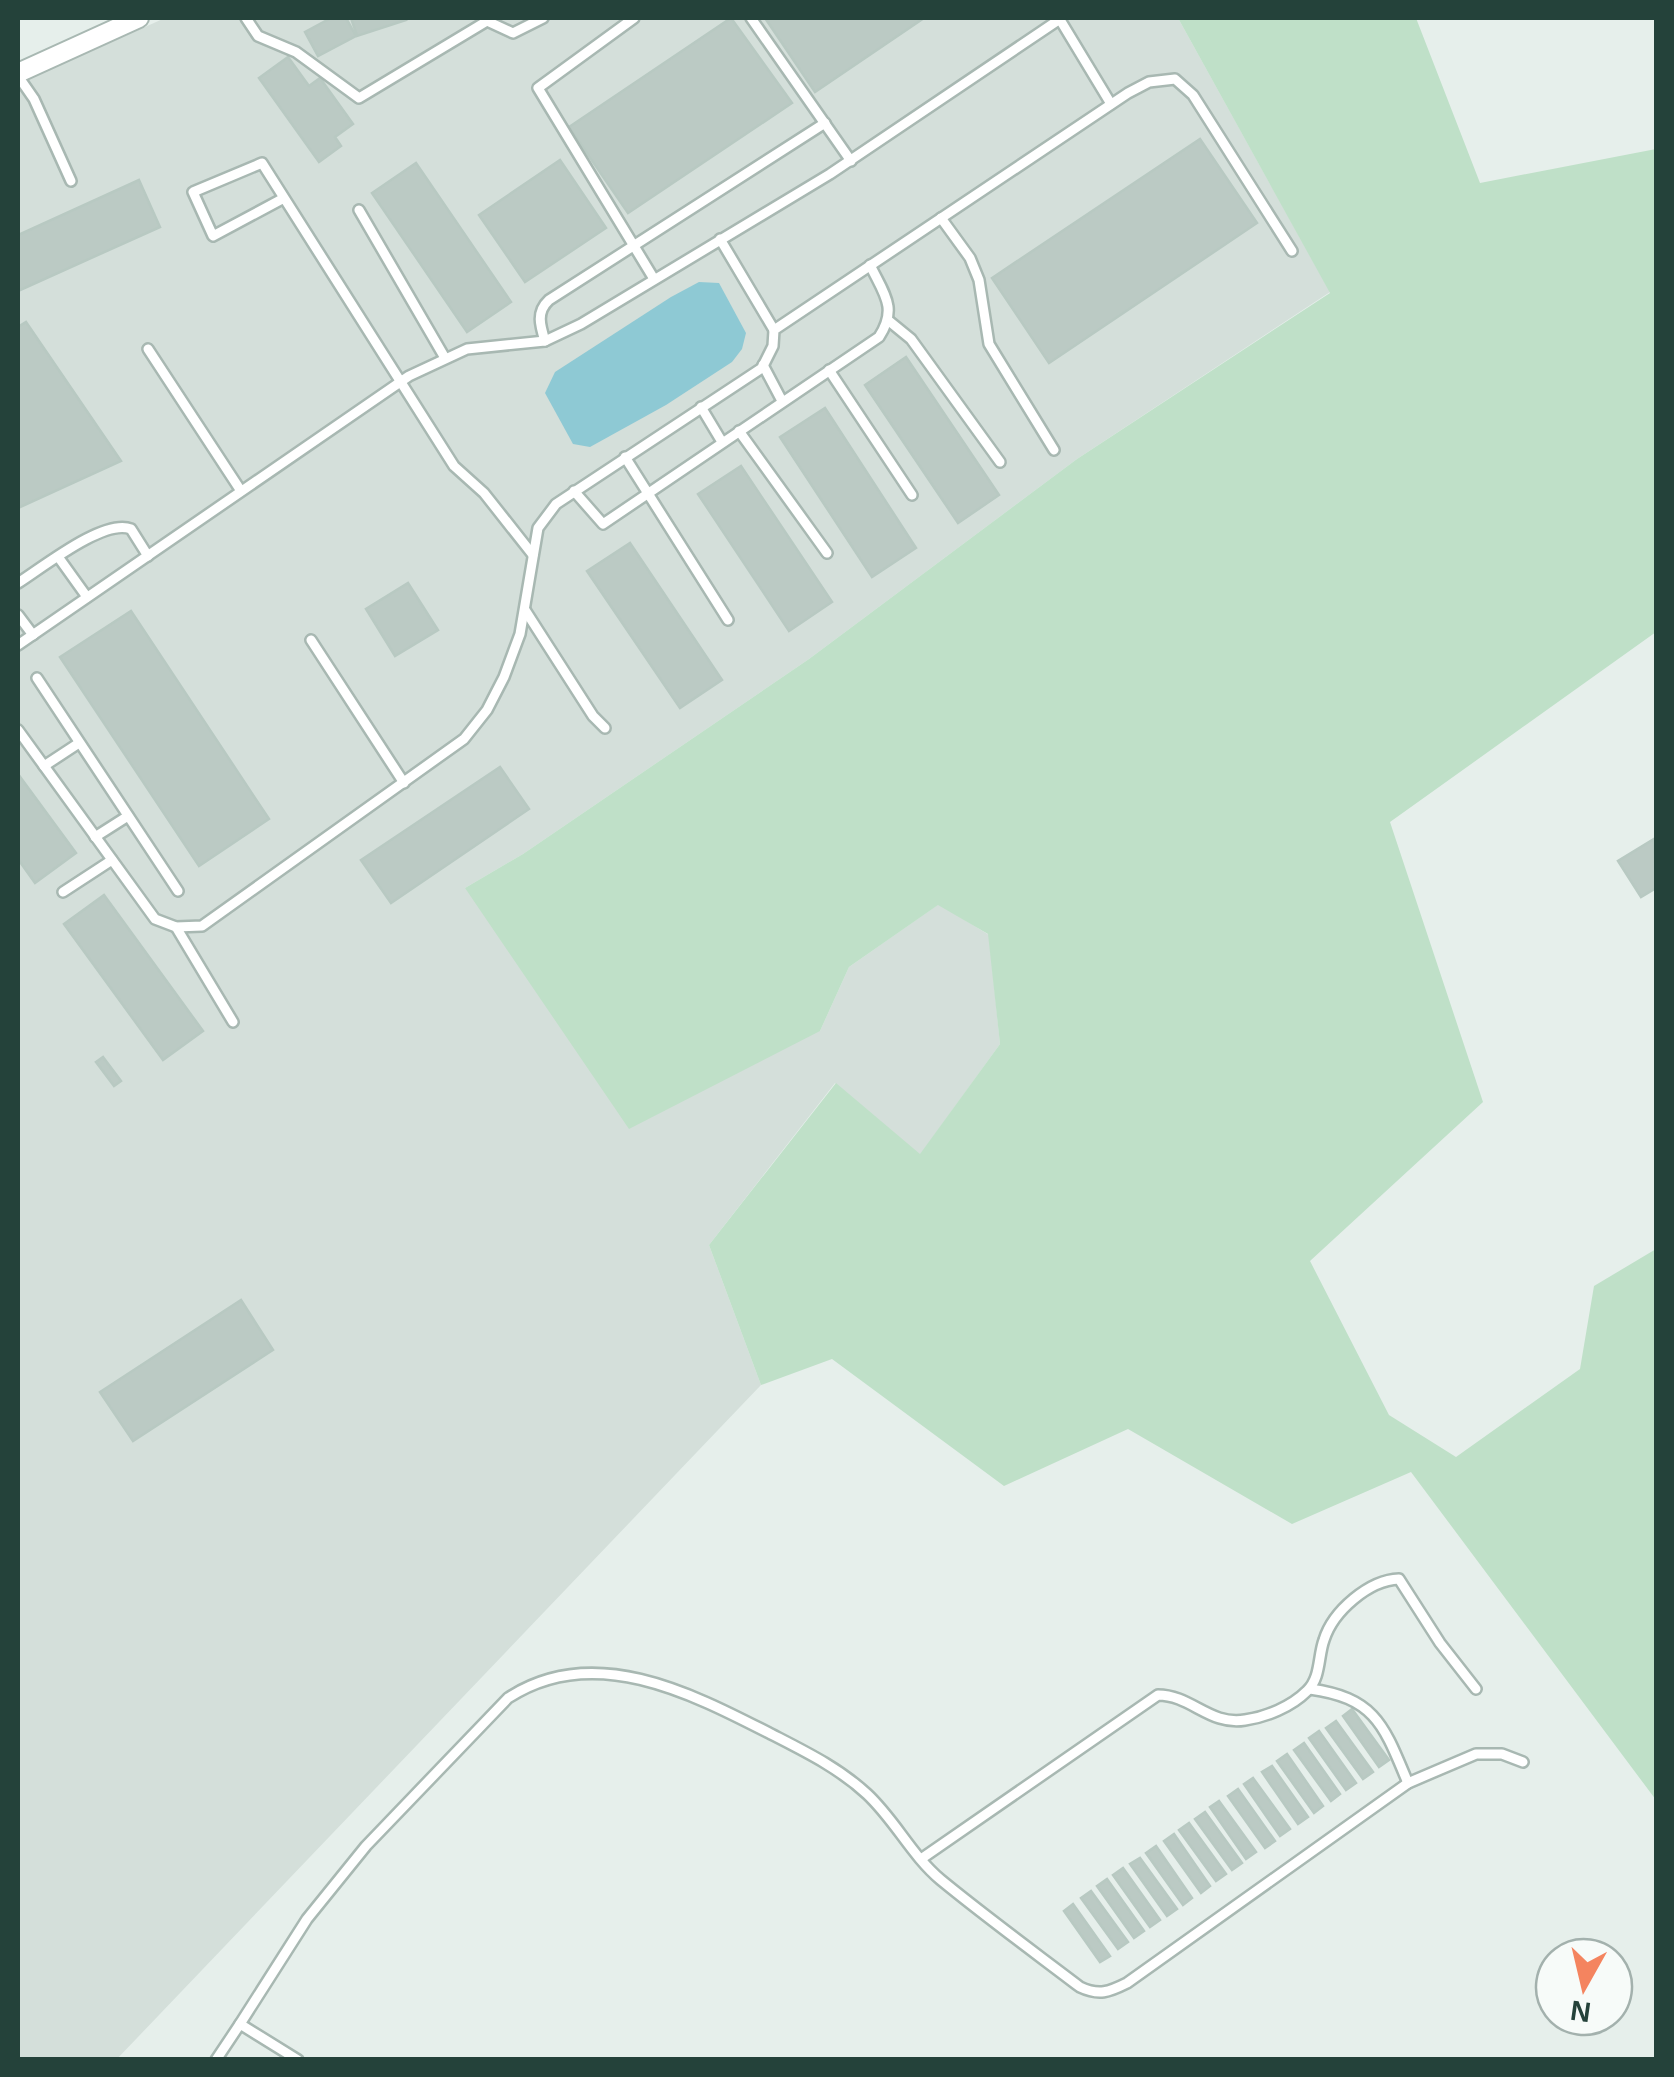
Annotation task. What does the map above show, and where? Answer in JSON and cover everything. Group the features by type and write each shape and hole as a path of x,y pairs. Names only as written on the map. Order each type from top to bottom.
{"street":[{"path":"18,75 139,18"}],"lane":[{"path":"246,18 258,36 296,52 359,98 488,19 513,33 542,18"},
{"path":"634,18 538,88 654,279"},
{"path":"751,18 851,161"},
{"path":"18,645 399,382 467,349 545,340 581,324 851,161 1060,18 1111,104"},
{"path":"18,75 34,99 71,181"},
{"path":"774,330 1149,82 1176,79 1193,95 1292,251"},
{"path":"545,340 539,324 542,306 825,122"},
{"path":"284,198 213,236 193,192 262,163 454,466 484,493 533,555"},
{"path":"359,210 445,358"},
{"path":"941,218 970,258 979,280 989,344 1054,450"},
{"path":"18,730 155,920 176,926 202,926 464,740 487,710 504,677 525,610 538,528 556,504 764,365 773,346 774,330 720,239"},
{"path":"574,491 603,524 879,338 889,322 889,303 870,265"},
{"path":"889,322 911,340 1000,462"},
{"path":"148,350 241,491"},
{"path":"764,365 782,402"},
{"path":"830,370 912,495"},
{"path":"701,407 722,442"},
{"path":"739,431 827,552"},
{"path":"624,457 728,620"},
{"path":"18,583 96,534 117,526 130,528 148,556"},
{"path":"59,558 87,597"},
{"path":"525,610 593,716 605,728"},
{"path":"18,615 33,634"},
{"path":"311,640 404,783"},
{"path":"36,678 178,891"},
{"path":"44,766 79,743"},
{"path":"95,837 128,816"},
{"path":"63,892 112,860"},
{"path":"176,926 233,1022"},
{"path":"921,1859 1158,1695 1174,1695 1212,1718 1238,1722 1288,1705 1310,1689 1324,1638 1333,1623 1362,1592 1384,1580 1398,1580 1476,1689"},
{"path":"216,2060 307,1919 366,1846 508,1698 532,1682 555,1675 593,1672 632,1676 706,1700 839,1770 871,1798 938,1878 1093,1993 1108,1992 1127,1983 1408,1783 1476,1754 1502,1754 1523,1762"},
{"path":"1310,1689 1356,1700 1372,1714 1408,1783"},
{"path":"240,2024 298,2060"}],"shaded area":[{"path":"165,18 1178,18 1330,292 1077,459 809,659 523,854 465,888 820,1031 849,967 939,904 989,935 1000,1044 920,1155 835,1083 709,1245 761,1385 116,2060 18,2059 18,84"}],"green space":[{"path":"1178,18 1416,18 1480,183 1656,149 1656,632 1390,822 1483,1102 1310,1261 1389,1415 1456,1457 1580,1369 1594,1286 1656,1249 1656,1800 1411,1472 1292,1524 1128,1429 1004,1486 832,1359 761,1385 709,1245 836,1083 920,1154 1000,1044 988,934 938,905 849,967 820,1031 629,1129 465,888 523,854 809,659 1077,459 1330,293"}],"water":[{"path":"699,282 719,283 746,333 742,349 732,362 590,447 573,444 545,393 555,372"}],"building":[{"path":"331,18 346,18 356,36 318,56 305,32"},
{"path":"351,18 405,18 406,20 357,36"},
{"path":"731,18 792,103 628,213 569,127"},
{"path":"765,18 924,18 815,92"},
{"path":"288,57 309,86 320,78 353,124 335,137 341,146 319,162 259,78"},
{"path":"1200,139 1257,223 1049,363 992,278"},
{"path":"560,160 606,228 525,282 479,215"},
{"path":"416,163 511,302 467,332 372,193"},
{"path":"139,180 160,227 18,291 18,235"},
{"path":"26,322 121,461 18,508 18,327"},
{"path":"906,357 999,495 958,523 865,385"},
{"path":"825,408 916,548 872,577 780,437"},
{"path":"741,466 832,602 789,631 698,494"},
{"path":"630,543 722,680 680,708 587,571"},
{"path":"408,583 438,630 395,656 366,609"},
{"path":"131,611 269,819 199,866 60,657"},
{"path":"500,767 529,809 391,903 361,860"},
{"path":"18,774 76,853 35,883 18,859"},
{"path":"1654,839 1656,888 1641,897 1618,861"},
{"path":"104,895 203,1031 163,1060 64,924"},
{"path":"103,1057 121,1081 114,1086 96,1062"},
{"path":"241,1300 273,1350 133,1441 100,1392"},
{"path":"1352,1709 1389,1760 1379,1767 1343,1716"},
{"path":"1336,1721 1373,1772 1363,1779 1326,1728"},
{"path":"1319,1731 1356,1783 1346,1790 1309,1738"},
{"path":"1304,1743 1340,1794 1331,1801 1294,1750"},
{"path":"1287,1754 1323,1806 1314,1813 1277,1761"},
{"path":"1272,1766 1308,1817 1298,1824 1262,1772"},
{"path":"1253,1778 1290,1829 1280,1836 1244,1784"},
{"path":"1238,1789 1275,1841 1265,1848 1228,1796"},
{"path":"1219,1801 1256,1852 1246,1859 1210,1807"},
{"path":"1205,1812 1242,1863 1232,1870 1195,1819"},
{"path":"1189,1823 1226,1874 1216,1881 1179,1830"},
{"path":"1174,1834 1210,1886 1201,1893 1164,1841"},
{"path":"1156,1846 1192,1898 1183,1905 1146,1853"},
{"path":"1140,1858 1177,1909 1167,1916 1130,1864"},
{"path":"1123,1868 1160,1920 1150,1927 1113,1875"},
{"path":"1107,1879 1144,1931 1134,1938 1097,1886"},
{"path":"1091,1891 1128,1942 1118,1949 1081,1898"},
{"path":"1073,1904 1110,1956 1100,1962 1064,1911"}]}
